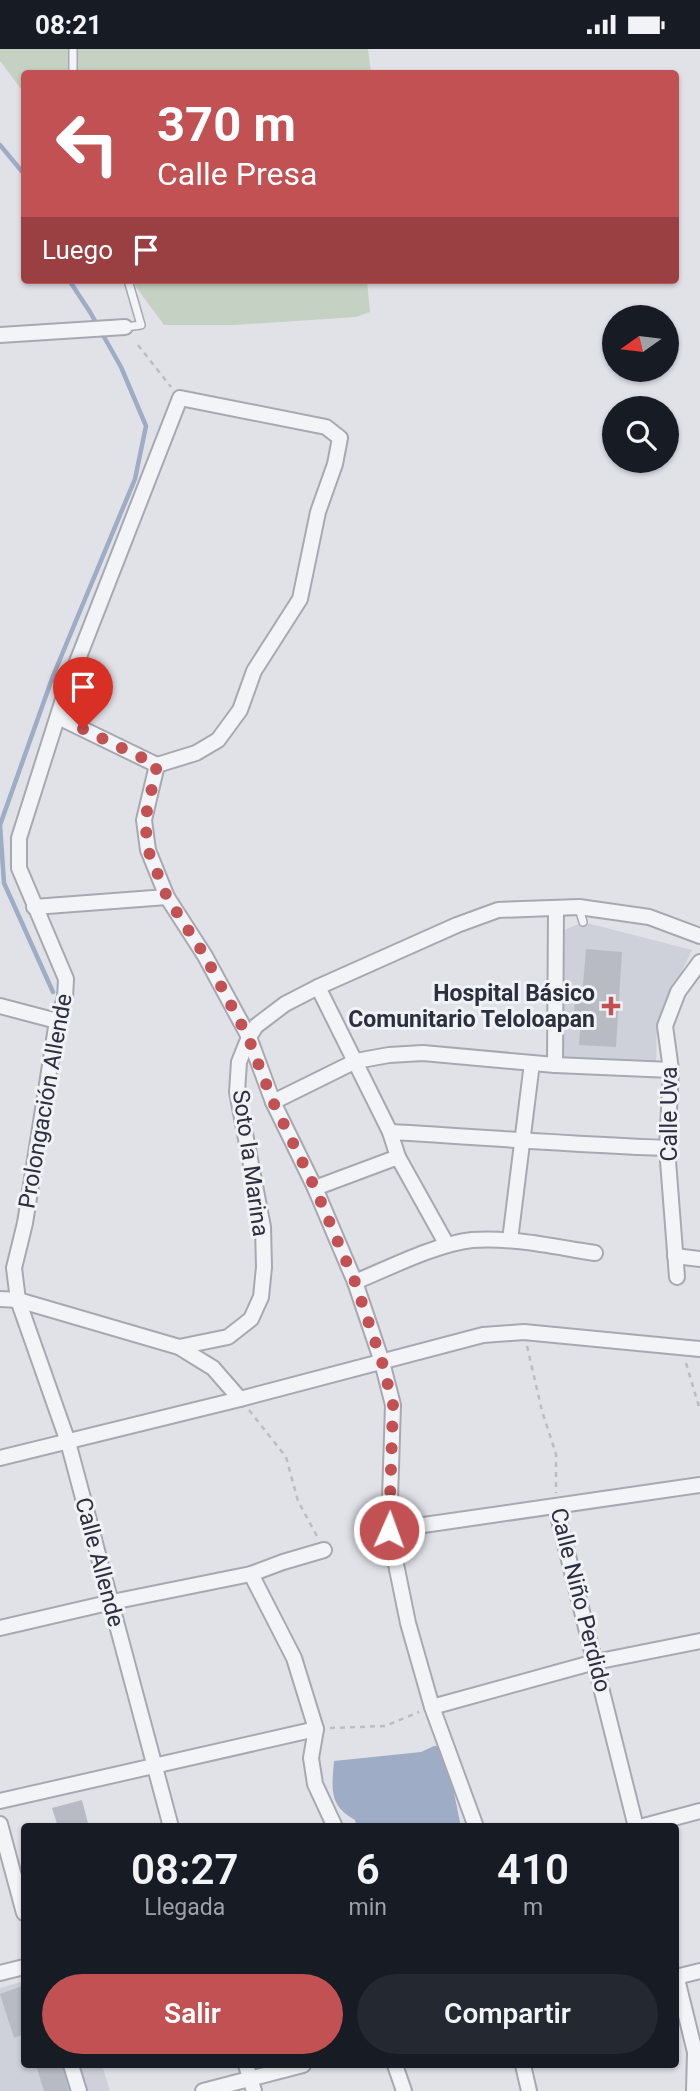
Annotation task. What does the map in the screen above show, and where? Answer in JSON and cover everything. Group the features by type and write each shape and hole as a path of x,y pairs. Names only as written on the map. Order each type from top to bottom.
{"street":[{"path":"0,335 125,327"},
{"path":"58,717 157,765 196,753 218,740 240,710 254,671 300,599 318,512 335,464 340,438 326,427 180,398"},
{"name":"Prolongación Allende","path":"18,1300 14,1268 25,1223 57,1021 65,998 66,979 19,868 19,838 66,690 180,398"},
{"path":"157,765 145,820 148,850 167,897 205,956 248,1037 273,1102 315,1188 355,1282 382,1362 393,1405 389,1530 408,1623 432,1707 475,1823"},
{"path":"34,907 167,897"},
{"path":"248,1037 256,1026 318,986 457,925 498,911 556,909 581,914 649,917 700,936"},
{"path":"555,1065 556,909"},
{"name":"Calle Uva","path":"677,1277 667,1148 671,1070 665,1026 678,992 700,962"},
{"path":"318,986 390,1132 398,1157 447,1245"},
{"path":"0,1006 57,1021"},
{"name":"Soto la Marina","path":"179,1347 228,1337 251,1319 261,1297 264,1267 263,1227 237,1092 239,1062 248,1037"},
{"path":"273,1102 356,1061 389,1055 423,1053 555,1065 671,1070"},
{"path":"510,1240 532,1063"},
{"path":"390,1132 667,1148"},
{"path":"315,1188 398,1157"},
{"path":"355,1282 447,1245 472,1240 510,1240 595,1253"},
{"path":"676,1256 700,1259"},
{"path":"0,1299 18,1300 179,1347 212,1368 240,1399"},
{"name":"Calle Allende","path":"18,1300 68,1442 170,1823"},
{"path":"0,1458 483,1335 524,1332 700,1349"},
{"path":"389,1530 700,1485"},
{"name":"Calle Niño Perdido","path":"555,1508 637,1823"},
{"path":"0,1628 251,1574 324,1550"},
{"path":"251,1574 294,1658 316,1729 311,1758 314,1784 333,1823"},
{"path":"432,1707 595,1662 700,1641"},
{"path":"0,1801 316,1729"},
{"path":"654,1823 700,1811"},
{"path":"0,1824 21,1902"},
{"path":"0,1973 21,1968"},
{"path":"679,1975 700,1971"},
{"path":"679,1988 695,2052 694,2091"},
{"path":"72,2068 79,2091"},
{"path":"203,2091 291,2068"},
{"path":"396,2068 404,2091"},
{"path":"524,2068 529,2091"}],"lane":[{"path":"73,49 73,70"},
{"path":"125,327 141,325 129,284"}],"path":[{"path":"138,345 180,398"},
{"name":"Calle Niño Perdido","path":"524,1332 542,1411 556,1454 555,1508"},
{"path":"681,1347 700,1410"},
{"path":"240,1399 286,1458 298,1501 324,1550"},
{"path":"316,1729 385,1726 432,1707"}],"shaded area":[{"name":"Hospital Básico Comunitario Teloloapan","path":"583,922 692,950 657,1023 656,1068 555,1058 560,932"},
{"path":"21,1982 21,2068 103,2068 110,2091 0,2091 0,1988"}],"green space":[{"path":"0,49 368,49 371,70 21,70 21,89 0,61"},
{"path":"134,284 367,284 370,312 356,317 235,325 164,325"}],"water":[{"path":"441,1746 460,1823 356,1823 336,1802 333,1788 334,1761 421,1752"}],"building":[{"path":"586,949 622,952 616,1047 579,1045 581,1017 574,1016 575,995 582,996"},
{"path":"82,1800 88,1823 57,1823 52,1808"},
{"path":"21,1986 21,2035 14,2038 0,1994"},
{"path":"37,2068 63,2068 69,2091 44,2091"}],"waterway":[{"path":"0,145 21,170"},
{"path":"53,992 4,883 0,825 53,676 135,479 146,426 121,367 72,284"}],"place":[{"name":"Hospital Básico Comunitario Teloloapan","path":"611,1006"}],"route":[{"path":"83,729 157,765 145,820 148,850 167,897 205,956 248,1037 273,1102 315,1188 355,1282 382,1362 393,1405 389,1530"}]}
